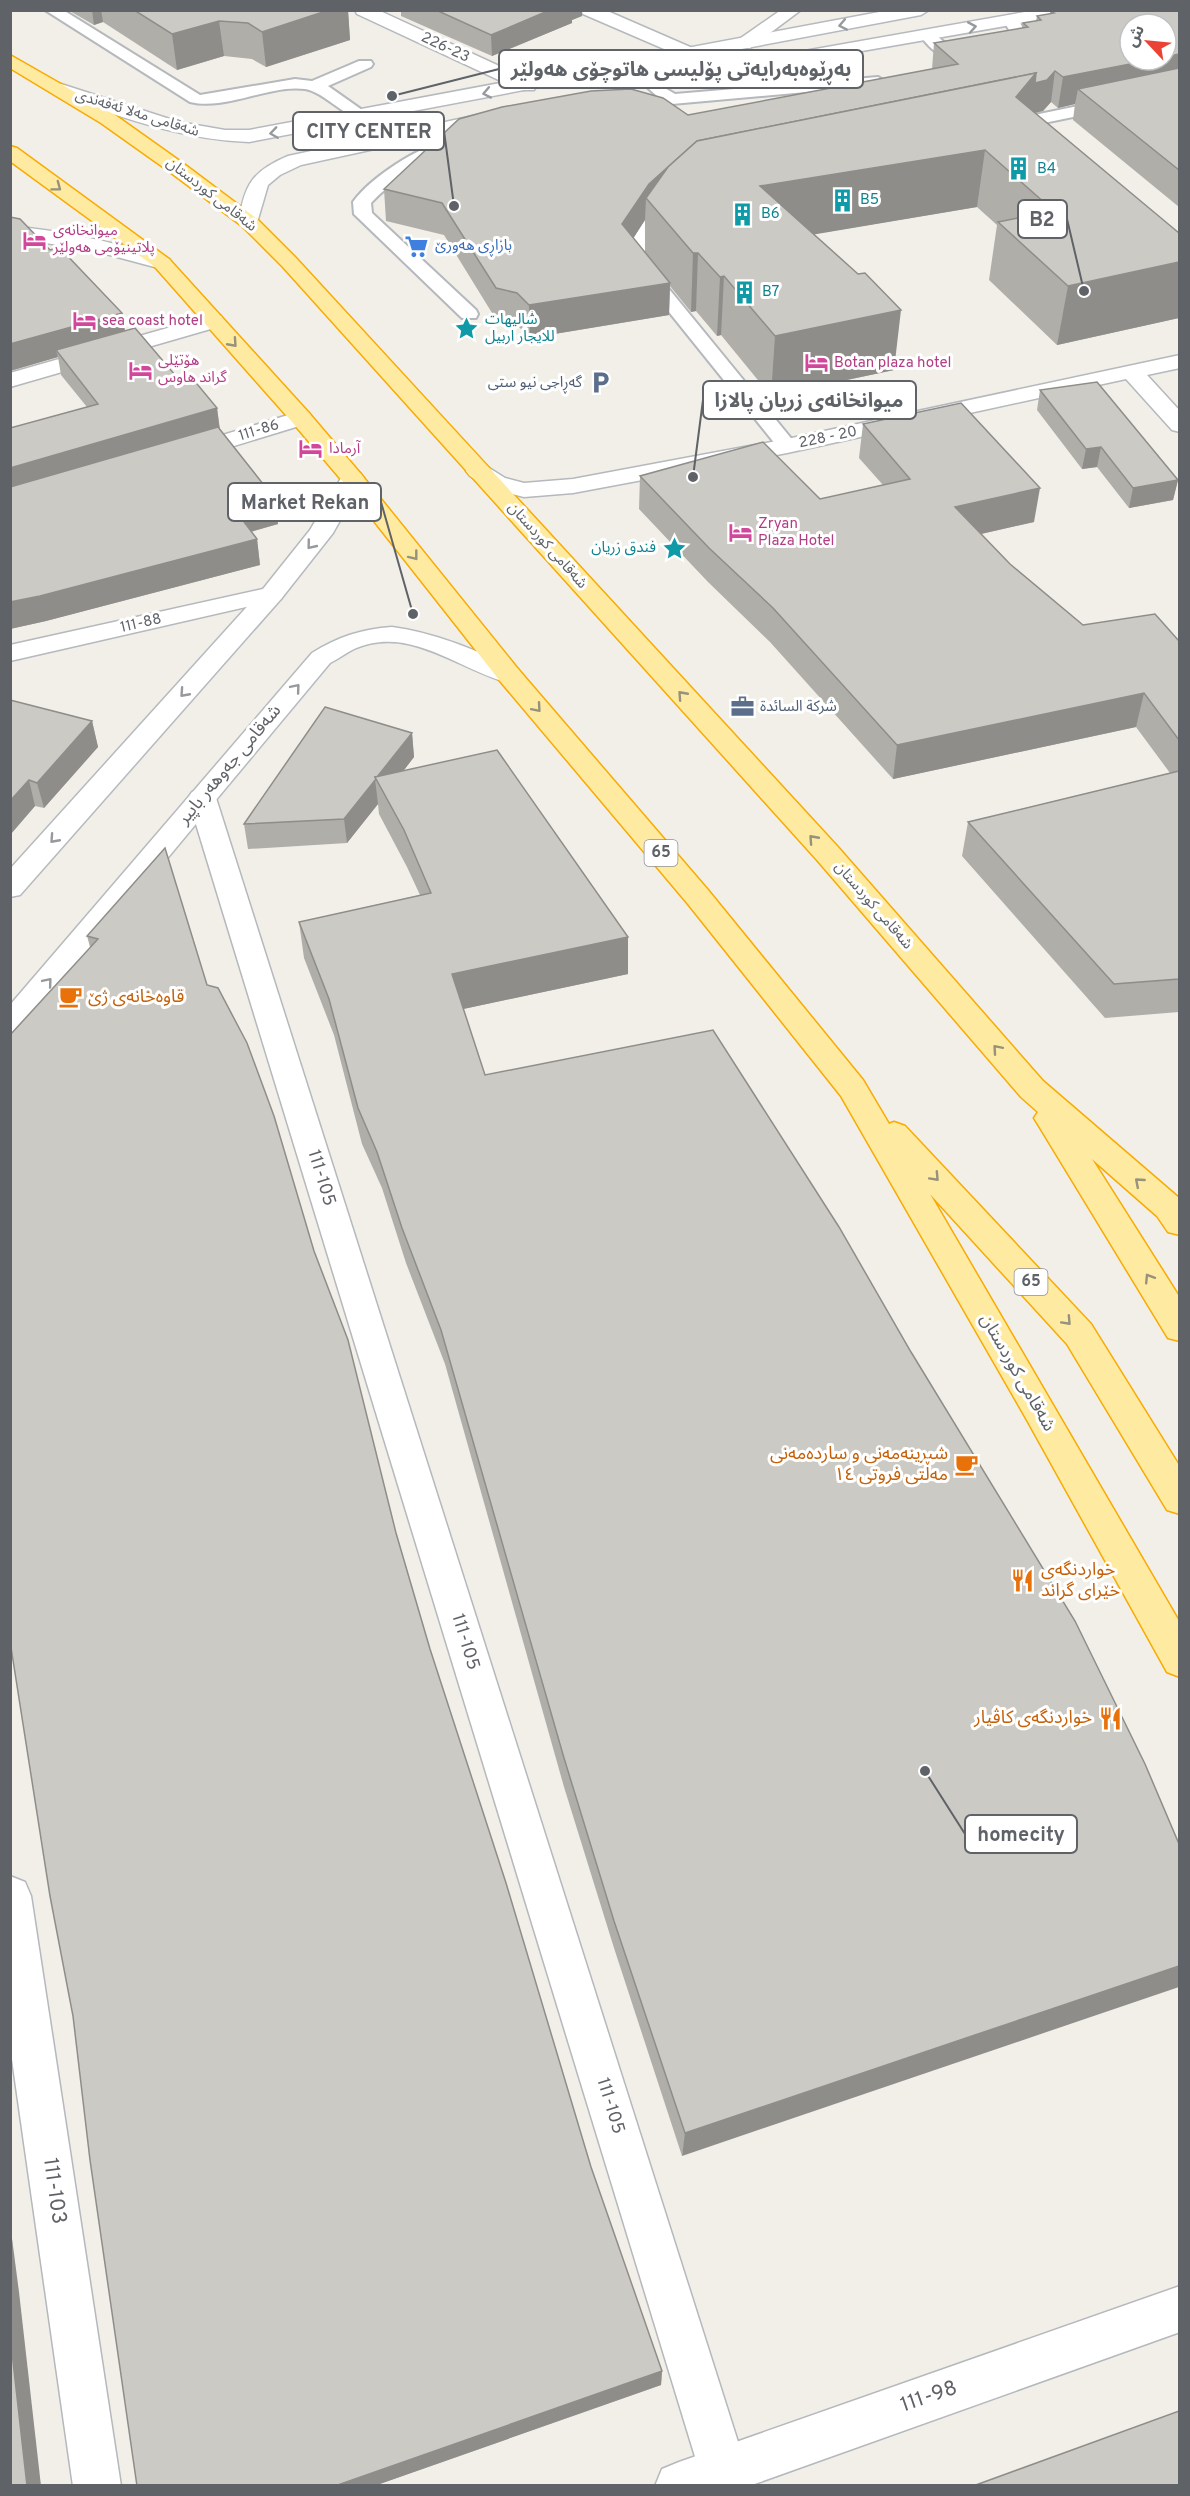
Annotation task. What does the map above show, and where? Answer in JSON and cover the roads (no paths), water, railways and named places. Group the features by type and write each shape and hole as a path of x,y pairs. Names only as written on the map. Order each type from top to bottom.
{"highway":[{"name":"شەقامی کوردستان","path":"10,60 108,119 249,222 289,262 827,854 1032,1089 1168,1207 1179,1223"},
{"name":"شەقامی کوردستان","path":"10,152 162,264 301,418 352,478 509,675 698,897 852,1088 1079,1334 1179,1499"},
{"name":"شەقامی کوردستان","path":"852,1088 1033,1400 1179,1660"},
{"name":"شەقامی کوردستان","path":"1032,1089 1179,1328"}],"street":[{"name":"226-23","path":"363,10 527,86"},
{"path":"589,10 691,54"},
{"path":"744,44 793,10"},
{"name":"شەقامی مەلا ئەفەندی","path":"61,90 181,130 225,136 249,136 527,86 624,75 691,54 921,10"},
{"path":"770,62 1070,10"},
{"path":"614,101 652,85 672,90"},
{"path":"249,222 252,196 258,184 272,171 295,160 511,121"},
{"path":"10,232 72,239 117,249 162,264"},
{"path":"10,380 213,321"},
{"name":"228 - 20","path":"478,471 497,483 524,490 573,486 788,446 1179,361"},
{"path":"1131,372 1179,425"},
{"name":"111-86","path":"167,459 301,418"},
{"path":"10,888 272,594 321,533 352,478"},
{"name":"111-88","path":"10,653 272,594"},
{"name":"شەقامی جەوهەر باپیر","path":"10,1026 321,658 343,643 373,635 405,635 420,638 509,675"},
{"name":"111-105","path":"202,798 726,2478"},
{"name":"111-103","path":"10,1896 97,2486"},
{"name":"111-98","path":"679,2486 726,2478 1179,2309"}],"lane":[{"path":"52,10 196,99 207,100 295,84 315,86 364,117"},
{"path":"315,86 365,64"},
{"path":"614,101 672,90 878,82"},
{"path":"992,129 1179,90"},
{"path":"469,314 363,214 362,202 375,187 416,160 511,121"},
{"path":"682,197 651,224 633,256 788,446"}],"place":[{"name":"بەڕێوەبەرایەتی پۆلیسی هاتوچۆی هەولێر","path":"392,96"},
{"name":"B4","path":"1019,169"},
{"name":"B5","path":"842,200"},
{"name":"CITY CENTER","path":"454,206"},
{"name":"B6","path":"743,214"},
{"name":"میوانخانەی پلاتینیۆمی هەولێر","path":"35,240"},
{"name":"بازاڕی هەورێ","path":"417,246"},
{"name":"B2","path":"1084,291"},
{"name":"B7","path":"744,292"},
{"name":"sea coast hotel","path":"84,321"},
{"name":"شاليهات للايجار اربيل","path":"467,329"},
{"name":"Botan plaza hotel","path":"816,363"},
{"name":"هۆتێلی گراند هاوس","path":"140,370"},
{"name":"گەڕاجی نیو ستی","path":"600,383"},
{"name":"آرمادا","path":"311,449"},
{"name":"میوانخانەی زریان پالازا","path":"693,477"},
{"name":"Zryan Plaza Hotel","path":"740,533"},
{"name":"فندق زريان","path":"674,548"},
{"name":"Market Rekan","path":"413,614"},
{"name":"شركة السائدة","path":"742,707"},
{"name":"قاوەخانەی ژێ","path":"70,997"},
{"name":"شیرینەمەنی و ساردەمەنی مەڵتی فروتی ١٤","path":"966,1464"},
{"name":"خواردنگەی خێرای گراند","path":"1023,1580"},
{"name":"خواردنگەی کاڤیار","path":"1110,1718"},
{"name":"homecity","path":"925,1771"}]}
